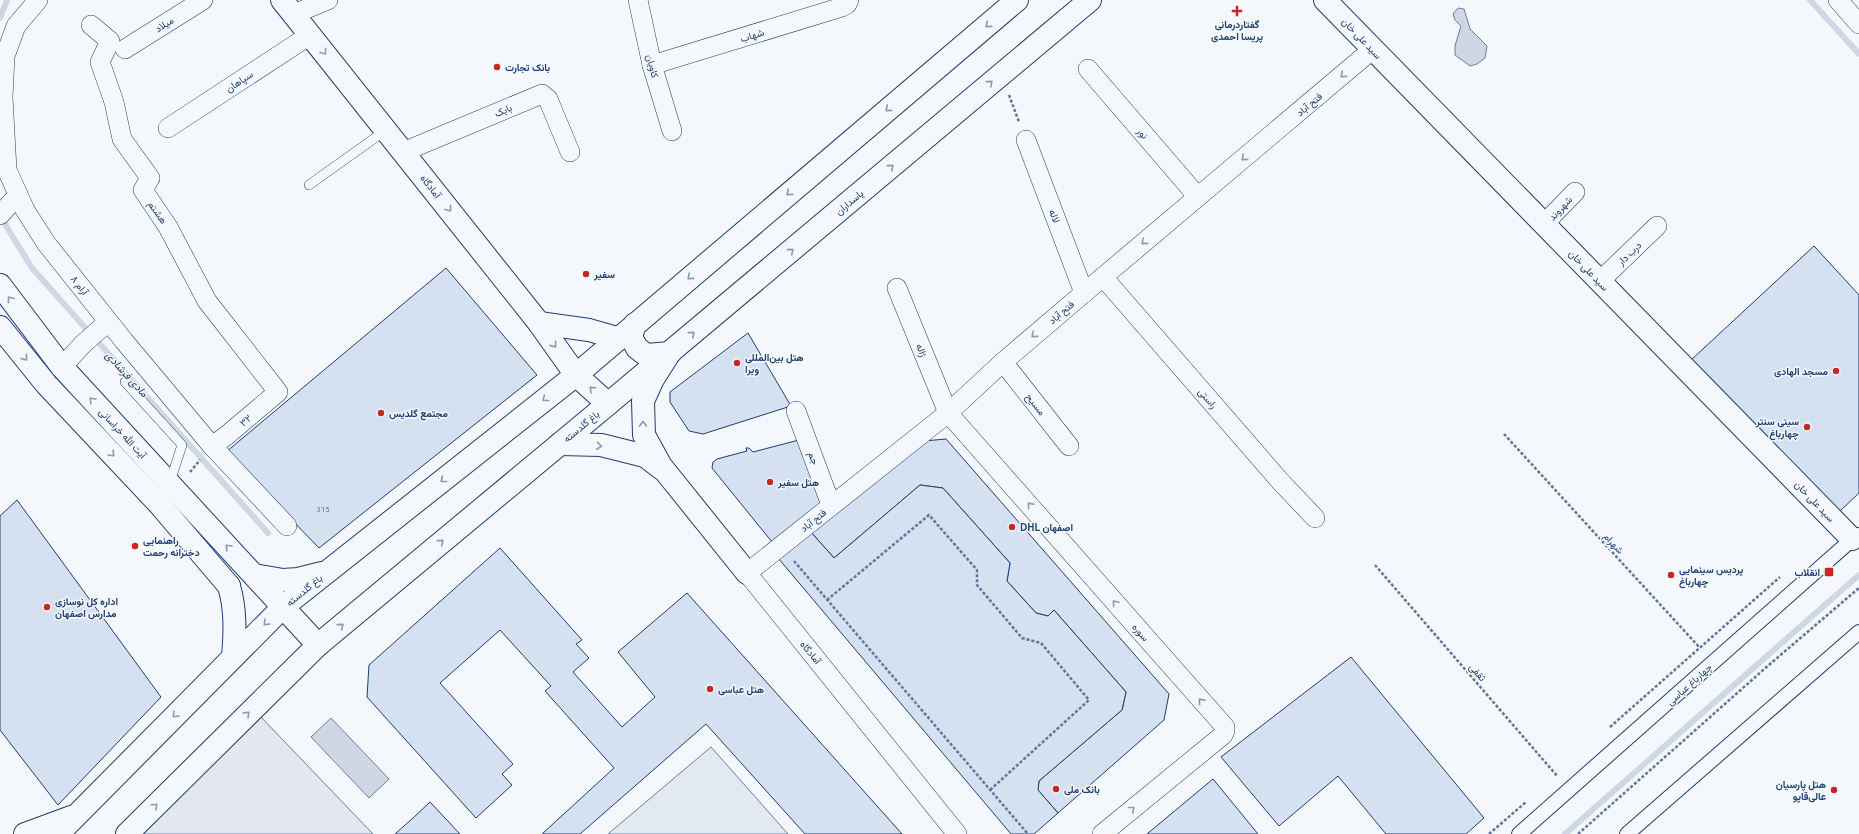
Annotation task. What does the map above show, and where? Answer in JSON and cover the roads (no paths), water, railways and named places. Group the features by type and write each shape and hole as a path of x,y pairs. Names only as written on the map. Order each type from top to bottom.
{"main road":[{"path":"576,375 617,338 1017,0"},
{"name":"پاسداران","path":"608,404 1090,0"},
{"name":"سید علی خان","path":"1325,0 1600,281 1856,536"},
{"name":"آمادگاه","path":"288,7 539,323 576,375 608,404"},
{"name":"آیت الله خراسانی","path":"0,285 62,367 284,606 318,645"},
{"path":"539,323 589,330 617,338"},
{"path":"634,324 630,337 637,348 646,356 670,352"},
{"path":"0,328 46,384 160,505 229,586 234,602 235,630 233,657"},
{"name":"آمادگاه","path":"670,352 652,379 643,401 644,435 664,471 747,573"},
{"name":"باغ گلدسته","path":"58,834 74,816 284,606 576,375"},
{"name":"باغ گلدسته","path":"127,834 318,645 608,404"},
{"name":"آمادگاه","path":"560,444 601,445 645,456 664,471"},
{"path":"254,575 282,580 298,579 327,572"},
{"path":"25,834 74,816"}],"street":[{"name":"۸ آرام","path":"38,0 16,26 4,56 7,170 25,210 46,243 108,322 212,446 287,526"},
{"name":"میلاد","path":"125,49 203,0"},
{"path":"288,7 328,0"},
{"name":"کاویان","path":"638,0 652,65 672,131"},
{"name":"شهاب","path":"652,65 842,7 847,4 849,0"},
{"path":"1838,0 1859,24"},
{"name":"هشتم","path":"91,25 110,41 100,62 114,102 122,138 150,178 143,190 168,227 207,301 278,392"},
{"name":"سپاهان","path":"168,128 310,35"},
{"name":"فتح آباد","path":"747,573 948,413 1002,362 1373,49"},
{"name":"نور","path":"1088,69 1198,197"},
{"name":"بابک","path":"403,152 542,94 548,98 570,152"},
{"name":"لاله","path":"1026,140 1084,293"},
{"name":"شهروند","path":"1544,224 1575,192"},
{"path":"0,215 18,195"},
{"name":"درب دار","path":"1600,281 1657,226"},
{"name":"راستی","path":"1103,277 1280,481 1315,518"},
{"name":"ژاله","path":"897,288 948,413"},
{"path":"62,367 83,344 108,322"},
{"name":"مسیح","path":"1002,362 1069,446"},
{"name":"۳۲","path":"212,446 278,392"},
{"name":"جم","path":"796,411 831,505"},
{"name":"سوره","path":"948,413 1224,727 1225,731 1223,735 1102,834"},
{"name":"چهارباغ عباسی","path":"1519,834 1856,536"},
{"name":"آمادگاه","path":"747,573 957,834"},
{"path":"1627,834 1859,632"}],"lane":[{"path":"309,185 386,130"},
{"path":"125,382 182,445 172,487"}],"waterway":[{"name":"مادی فرشادی","path":"0,18 7,0"},
{"path":"1810,0 1859,54"},
{"name":"مادی فرشادی","path":"3,216 6,226 32,268 268,533"},
{"path":"1565,834 1859,575"}],"place":[{"name":"گفتاردرمانی پریسا احمدی","path":"1237,11"},
{"name":"بانک تجارت","path":"497,67"},
{"name":"سفیر","path":"586,274"},
{"name":"هتل بین‌المللی ویرا","path":"737,363"},
{"name":"مسجد الهادی","path":"1836,371"},
{"name":"مجتمع گلدیس","path":"381,413"},
{"name":"سیتی سنتر چهارباغ","path":"1807,427"},
{"name":"هتل سفیر","path":"770,482"},
{"name":"DHL اصفهان","path":"1012,527"},
{"name":"راهنمایی دخترانه رحمت","path":"135,546"},
{"name":"انقلاب","path":"1829,572"},
{"name":"پردیس سینمایی چهارباغ","path":"1671,575"},
{"name":"اداره کل نوسازی مدارس اصفهان","path":"47,607"},
{"name":"هتل عباسی","path":"710,689"},
{"name":"بانک ملی","path":"1056,789"},
{"name":"هتل پارسیان عالی‌قاپو","path":"1834,790"}]}
